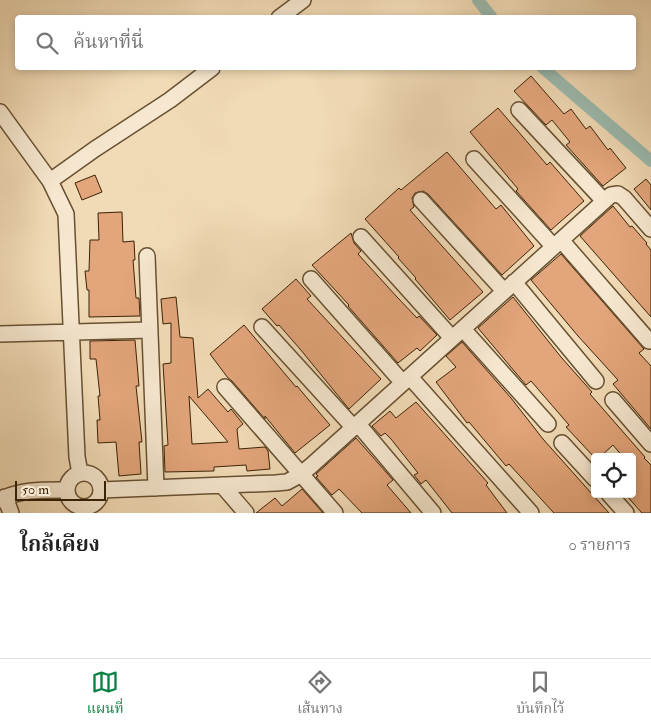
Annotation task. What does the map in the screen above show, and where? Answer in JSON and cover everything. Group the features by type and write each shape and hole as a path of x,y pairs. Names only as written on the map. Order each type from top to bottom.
{"street":[{"path":"283,15 303,0"},
{"path":"50,181 170,100 209,70"},
{"path":"519,110 604,201"},
{"path":"0,112 50,181 66,214 77,457 80,473"},
{"path":"474,159 650,340"},
{"path":"101,490 287,482 300,475 356,426 611,195 618,194 624,198 651,229"},
{"path":"421,200 509,287 596,381"},
{"path":"360,237 548,424"},
{"path":"147,256 156,488"},
{"path":"311,279 531,513"},
{"path":"262,327 356,426 433,513"},
{"path":"0,334 150,330"},
{"path":"225,388 335,513"},
{"path":"613,400 651,444"},
{"path":"562,443 591,475"},
{"path":"80,473 88,474 95,478 100,484 101,490 92,509 74,504 69,498 67,490 68,483 73,476 80,473"},
{"path":"222,485 246,513"},
{"path":"11,513 3,499 24,492 67,490"},
{"path":"613,498 626,513"}],"building":[{"path":"531,76 564,114 571,109 586,129 590,126 608,150 610,148 626,168 603,186 566,145 570,142 552,120 546,125 514,91"},
{"path":"498,108 547,165 550,162 584,201 551,230 516,191 518,189 470,132"},
{"path":"447,152 496,209 501,205 534,246 502,275 428,194 423,191 415,193 412,198 414,207 410,210 483,292 450,320 399,257 365,219 399,188 401,190"},
{"path":"95,175 102,192 82,200 75,183"},
{"path":"646,179 651,185 651,210 634,189"},
{"path":"613,206 630,227 632,226 647,243 651,250 651,317 580,236"},
{"path":"122,212 123,242 134,241 135,260 133,260 136,298 139,298 140,316 89,317 89,290 87,290 85,271 89,271 90,240 99,240 98,213"},
{"path":"351,233 354,243 361,251 358,254 417,318 419,316 437,335 420,351 417,348 398,363 312,265"},
{"path":"561,254 644,349 639,353 651,366 651,429 613,384 618,380 531,280"},
{"path":"296,279 311,296 307,299 381,379 349,409 300,349 262,309"},
{"path":"176,297 180,337 193,338 198,398 208,389 228,412 231,409 243,424 237,429 239,449 265,447 268,451 270,469 247,471 246,465 214,467 214,471 165,472 164,446 168,445 163,364 171,363 171,323 163,324 161,299","holes":["189,396 228,442 192,444"]},
{"path":"513,297 592,392 590,394 651,465 651,513 642,513 629,498 636,498 636,453 620,453 613,445 604,453 591,454 566,427 569,425 531,381 526,385 478,328"},
{"path":"244,325 330,425 295,453 265,416 265,419 228,378 210,354"},
{"path":"135,340 139,386 136,386 142,442 139,442 141,474 119,476 116,442 98,443 97,420 100,420 98,396 100,396 96,359 90,359 90,341"},
{"path":"462,342 591,493 591,498 596,498 609,513 554,513 509,464 506,466 469,422 467,423 436,382 456,367 446,356"},
{"path":"416,402 488,483 486,485 507,513 452,513 426,480 421,484 414,475 418,473 391,439 385,433 381,436 372,426 390,411 396,418"},
{"path":"356,438 393,480 387,485 411,513 362,513 339,489 332,495 316,477 318,476 316,474"},
{"path":"302,489 323,513 256,513 275,498 282,506"}],"waterway":[{"path":"478,0 490,15"},
{"path":"545,70 651,161"}]}
